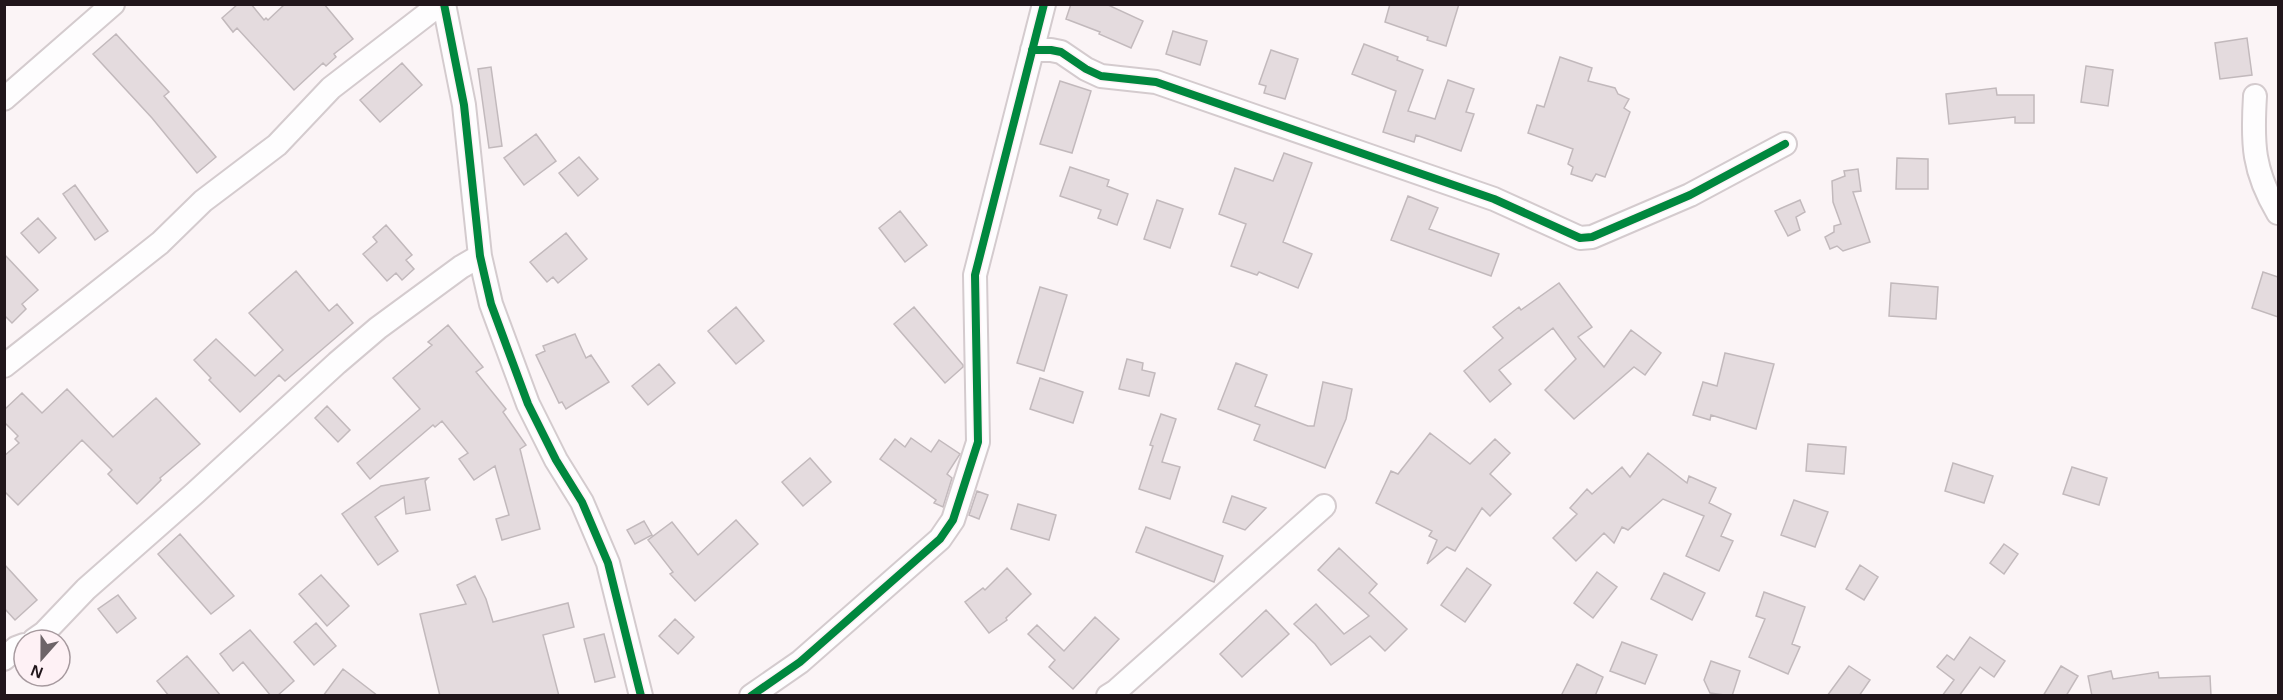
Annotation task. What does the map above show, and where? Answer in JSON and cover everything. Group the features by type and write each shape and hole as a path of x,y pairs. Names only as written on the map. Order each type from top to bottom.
{"street":[{"path":"4,99 113,4"},
{"path":"4,366 160,243 203,201 277,145 331,88 442,4 464,105 480,256 491,304 528,404 556,460 582,501 608,563 641,696"},
{"path":"751,696 800,662 940,538 953,520 978,442 975,275 1044,4"},
{"path":"1032,50 1061,52 1101,76 1119,80 1156,82 1494,199 1580,238 1592,237 1690,195 1785,144"},
{"path":"2255,96 2253,132 2257,168 2278,213"},
{"path":"49,628 86,588 195,493 337,363 378,328 461,267 480,256"},
{"path":"1108,696 1324,506"}],"building":[{"path":"238,4 251,4 264,20 266,18 268,20 285,4 324,4 353,39 334,54 336,57 326,66 323,63 294,90 237,28 233,32 222,18"},
{"path":"1071,4 1106,4 1143,21 1131,48 1099,34 1100,32 1066,19"},
{"path":"1390,4 1459,4 1446,46 1385,22"},
{"path":"1173,31 1207,41 1200,65 1166,54"},
{"path":"116,34 169,92 164,96 216,157 197,173 152,118 93,54"},
{"path":"2247,38 2252,75 2220,79 2215,43"},
{"path":"1364,44 1398,57 1397,60 1423,70 1408,111 1435,119 1448,80 1474,89 1466,112 1474,114 1461,151 1416,135 1414,142 1383,132 1396,91 1352,74"},
{"path":"1271,50 1298,59 1285,99 1264,93 1266,86 1259,84"},
{"path":"1560,57 1592,68 1588,81 1615,88 1618,94 1629,99 1624,108 1630,112 1605,177 1596,174 1592,181 1571,174 1573,167 1568,164 1573,149 1528,133 1537,105 1544,107"},
{"path":"402,63 422,85 380,122 360,100"},
{"path":"2086,66 2113,70 2108,106 2081,102"},
{"path":"491,67 502,146 489,148 478,69"},
{"path":"1060,81 1091,91 1072,153 1040,144"},
{"path":"1996,88 1997,95 2034,95 2034,123 2015,123 2015,117 1949,124 1946,94"},
{"path":"536,134 556,161 524,185 504,158"},
{"path":"1284,153 1312,163 1283,242 1312,254 1298,288 1259,272 1257,275 1231,266 1246,224 1219,214 1235,168 1273,181"},
{"path":"579,157 598,179 578,196 559,173"},
{"path":"1897,158 1928,159 1928,189 1896,189"},
{"path":"1070,167 1109,180 1107,186 1128,194 1117,225 1098,218 1101,210 1060,196"},
{"path":"1858,169 1861,191 1853,192 1870,242 1843,251 1837,246 1830,249 1825,237 1834,232 1834,226 1841,224 1833,202 1832,181 1845,176 1844,171"},
{"path":"75,185 108,231 95,240 63,194"},
{"path":"1408,196 1438,208 1429,229 1499,254 1491,276 1391,240"},
{"path":"1157,200 1183,209 1170,248 1144,239"},
{"path":"1800,200 1805,212 1796,217 1800,230 1788,236 1775,211"},
{"path":"900,211 927,245 905,262 879,228"},
{"path":"38,218 56,238 39,253 21,233"},
{"path":"386,225 412,255 406,260 414,269 402,280 396,273 387,281 363,254 377,242 373,237"},
{"path":"566,233 587,259 558,283 553,277 547,282 530,262"},
{"path":"4,254 38,290 22,304 26,309 12,323 4,315"},
{"path":"296,271 329,311 337,304 353,323 285,381 279,375 240,412 209,380 211,378 194,360 216,339 255,376 283,350 249,313"},
{"path":"2263,272 2278,277 2278,317 2252,308"},
{"path":"1559,283 1592,327 1578,337 1604,367 1631,330 1661,353 1645,375 1634,367 1574,419 1545,390 1576,359 1553,328 1499,370 1511,384 1490,402 1464,371 1503,338 1493,327 1519,307 1521,310"},
{"path":"1891,283 1938,287 1936,319 1889,316"},
{"path":"1040,287 1067,295 1044,371 1017,363"},
{"path":"736,307 764,341 736,364 708,331"},
{"path":"914,307 963,365 945,383 894,324"},
{"path":"448,325 483,367 476,372 506,409 503,412 526,445 520,449 540,529 502,540 496,519 509,515 495,466 474,480 459,459 468,453 442,421 435,427 433,425 370,479 357,463 420,409 393,378 432,345 428,342"},
{"path":"575,334 586,358 591,355 609,382 566,409 562,402 559,403 536,355 545,351 543,346"},
{"path":"1725,353 1774,364 1756,429 1711,415 1710,420 1693,415 1703,382 1717,386"},
{"path":"1127,359 1143,363 1142,370 1155,373 1149,396 1119,389"},
{"path":"1236,363 1267,375 1255,406 1308,426 1314,426 1323,382 1352,389 1346,419 1325,468 1254,440 1260,425 1218,409"},
{"path":"659,364 675,383 648,405 632,386"},
{"path":"1040,378 1083,392 1073,423 1030,409"},
{"path":"67,389 113,437 156,398 200,444 160,478 161,480 137,504 108,474 112,470 82,440 18,505 4,491 4,456 19,443 15,439 18,436 4,422 4,410 22,393 42,413"},
{"path":"327,406 350,430 338,442 315,418"},
{"path":"1161,414 1176,419 1162,462 1180,467 1170,499 1139,489 1153,446 1150,445"},
{"path":"1430,433 1470,464 1495,439 1510,453 1490,474 1511,494 1490,516 1482,508 1455,551 1447,547 1427,564 1437,540 1429,536 1432,531 1376,503 1391,471 1398,474"},
{"path":"911,438 931,452 939,440 960,454 947,474 952,478 943,507 934,503 936,500 880,459 895,439 905,447"},
{"path":"1808,444 1846,447 1844,474 1806,471"},
{"path":"1648,453 1687,483 1689,476 1716,488 1709,503 1731,514 1721,536 1733,541 1719,571 1686,556 1704,516 1663,499 1628,530 1622,527 1614,543 1604,533 1576,561 1553,538 1577,514 1570,508 1587,489 1592,494 1622,467 1630,477"},
{"path":"810,458 831,482 803,506 782,482"},
{"path":"1953,463 1993,476 1984,503 1945,491"},
{"path":"2072,467 2107,478 2099,505 2063,494"},
{"path":"428,478 425,481 430,510 406,514 404,497 375,517 398,551 378,565 342,514 381,486"},
{"path":"977,491 988,495 979,519 969,515"},
{"path":"1232,496 1266,508 1245,530 1223,522"},
{"path":"1794,500 1828,512 1815,547 1781,535"},
{"path":"1018,504 1056,515 1049,540 1011,529"},
{"path":"736,520 758,544 695,601 670,574 673,572 648,540 672,522 698,555"},
{"path":"644,521 652,535 635,544 627,530"},
{"path":"1146,527 1223,556 1214,582 1136,552"},
{"path":"180,534 234,596 211,614 158,554"},
{"path":"2004,544 2018,554 2004,574 1990,563"},
{"path":"1339,548 1377,584 1369,593 1407,629 1385,651 1370,636 1331,665 1315,644 1294,624 1316,604 1344,634 1369,616 1318,570"},
{"path":"4,564 37,600 15,620 4,608"},
{"path":"1860,565 1878,577 1864,600 1846,589"},
{"path":"1007,568 1031,594 1006,618 1007,620 989,633 965,602 983,588 985,590"},
{"path":"1467,568 1491,585 1465,622 1441,605"},
{"path":"1597,572 1617,587 1593,618 1574,603"},
{"path":"1664,573 1705,593 1692,620 1651,599"},
{"path":"321,575 349,606 327,626 299,594"},
{"path":"475,576 486,599 493,622 568,603 574,627 543,635 559,696 440,696 420,614 466,604 457,585"},
{"path":"1764,592 1805,607 1792,644 1800,647 1788,674 1749,657 1765,619 1756,616"},
{"path":"118,595 136,618 117,633 98,609"},
{"path":"1266,610 1289,634 1242,677 1220,654"},
{"path":"1095,617 1119,639 1073,689 1049,667 1055,660 1028,634 1037,625 1064,651"},
{"path":"675,619 694,637 678,654 659,636"},
{"path":"316,623 336,646 314,665 294,642"},
{"path":"250,630 294,681 277,696 271,696 243,662 233,671 220,654"},
{"path":"604,634 615,677 595,682 584,639"},
{"path":"1970,637 2005,661 1994,677 1980,667 1959,696 1942,696 1954,680 1937,667 1947,655 1954,660"},
{"path":"1622,642 1657,655 1645,684 1610,671"},
{"path":"187,656 221,696 169,696 157,681"},
{"path":"1711,661 1740,671 1732,696 1710,693 1704,680"},
{"path":"1577,664 1603,677 1595,696 1561,696"},
{"path":"1849,666 1870,680 1859,696 1827,696"},
{"path":"2061,666 2078,676 2066,696 2043,696"},
{"path":"343,669 378,696 323,696"},
{"path":"2111,671 2113,679 2158,672 2159,678 2210,676 2211,696 2092,696 2088,676"}],"cycle path":[{"path":"444,4 464,105 480,256 491,304 528,404 556,460 582,502 608,563 641,696"},
{"path":"751,696 800,662 940,539 953,520 978,442 975,275 1044,4"},
{"path":"1032,50 1061,52 1101,76 1156,82 1494,199 1580,238 1592,237 1690,195 1785,144"}]}
